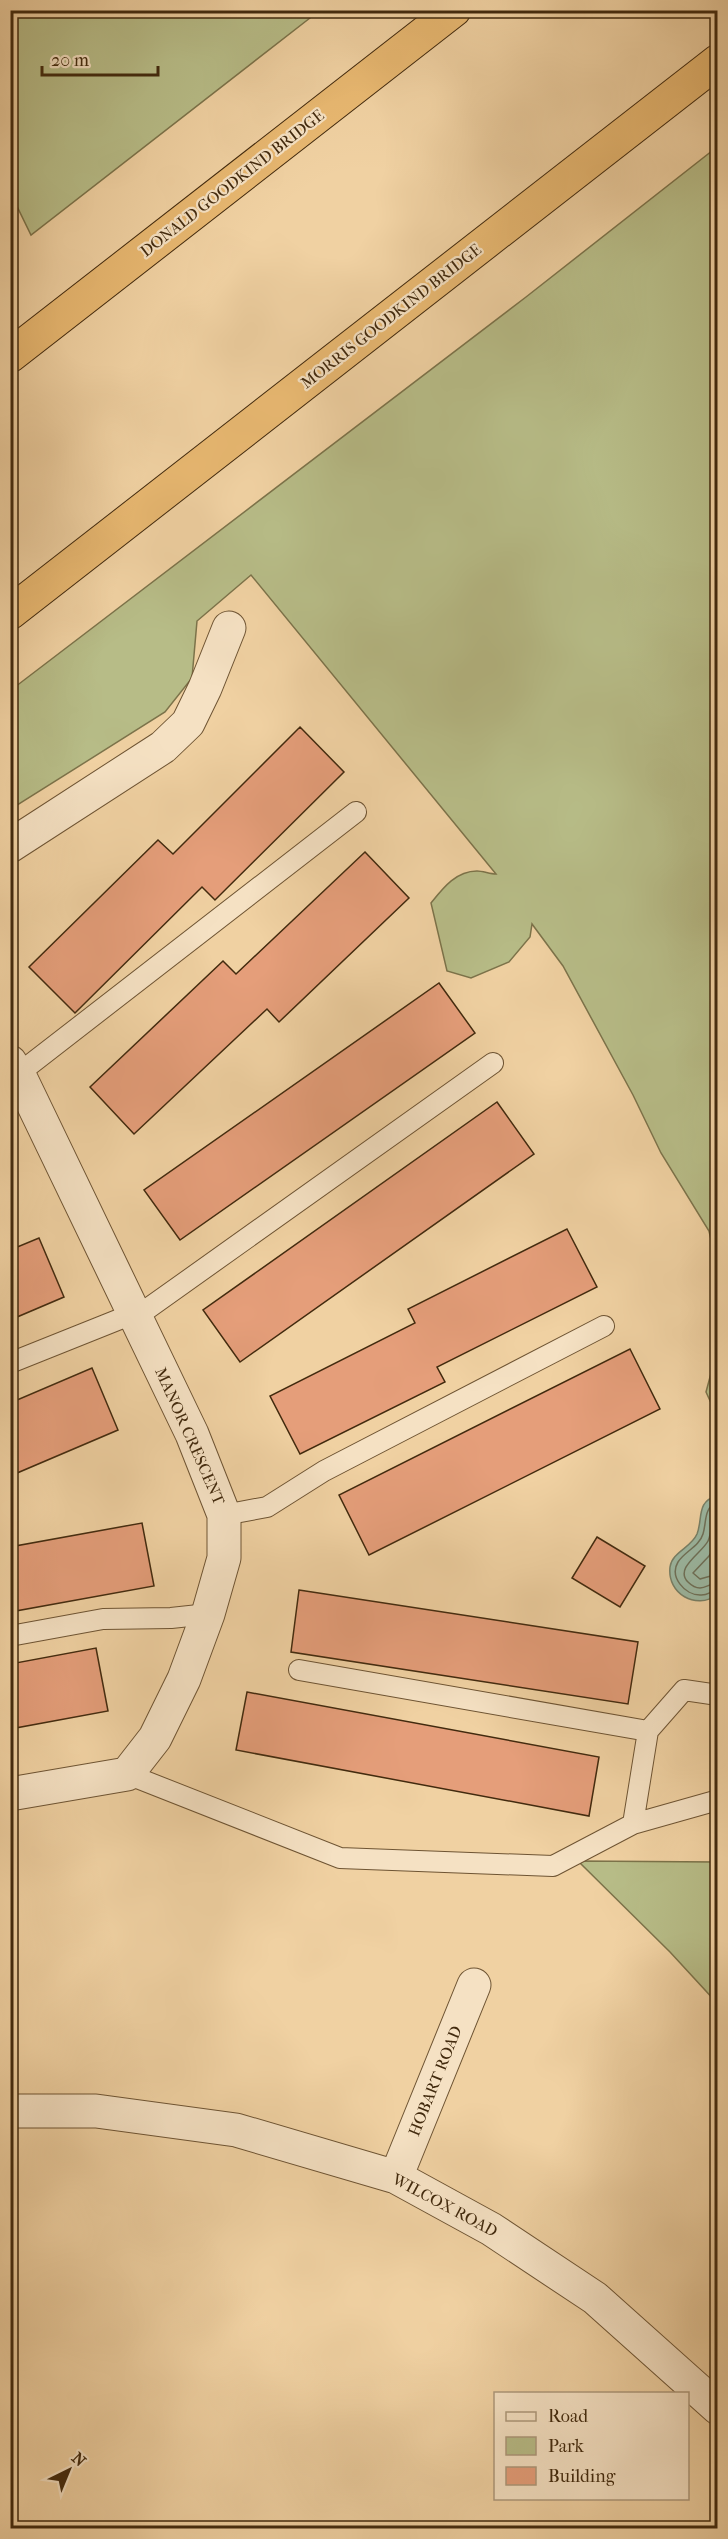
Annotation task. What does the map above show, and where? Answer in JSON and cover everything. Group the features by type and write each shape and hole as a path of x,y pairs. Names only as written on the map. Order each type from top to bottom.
{"highway":[{"name":"DONALD GOODKIND BRIDGE","path":"10,357 454,10"},
{"name":"MORRIS GOODKIND BRIDGE","path":"10,613 717,61"}],"street":[{"path":"10,846 163,747 188,723 229,628"},
{"name":"MANOR CRESCENT","path":"14,1068 192,1434 224,1515 225,1558 208,1614 184,1679 155,1738 127,1774"},
{"path":"10,1794 127,1774"},
{"name":"HOBART ROAD","path":"396,2177 474,1985"},
{"name":"WILCOX ROAD","path":"10,2111 96,2111 236,2130 396,2177 491,2229 595,2298 717,2408"}],"lane":[{"path":"14,1068 356,812"},
{"path":"10,1363 135,1315 493,1063"},
{"path":"224,1515 267,1507 324,1471 604,1326"},
{"path":"10,1636 102,1619 171,1618 208,1614"},
{"path":"298,1670 648,1731"},
{"path":"633,1824 648,1731 684,1690 717,1695"},
{"path":"127,1774 340,1858 553,1866 633,1824 717,1800"}],"green space":[{"path":"11,10 319,11 31,235 11,194"},
{"path":"717,147 717,1265 709,1231 661,1153 633,1095 563,966 532,924 530,937 509,962 471,978 447,971 431,903 456,877 477,871 496,874 251,575 197,621 192,678 165,712 11,809 11,690 526,297"},
{"path":"717,1351 717,1416 706,1392"},
{"path":"578,1861 717,1862 717,2003 670,1952"}],"water":[{"path":"717,1496 717,1595 700,1601 692,1600 684,1597 673,1585 670,1577 671,1562 697,1534 703,1506 710,1498"}],"building":[{"path":"300,727 344,772 215,900 202,887 75,1013 29,967 158,840 173,854"},
{"path":"365,852 409,898 279,1022 267,1009 134,1134 90,1087 223,961 236,974"},
{"path":"439,983 475,1033 180,1240 144,1190"},
{"path":"497,1102 534,1154 240,1362 203,1310"},
{"path":"567,1229 597,1287 437,1367 445,1382 300,1454 270,1396 415,1323 408,1309"},
{"path":"39,1238 64,1297 10,1320 10,1250"},
{"path":"630,1349 660,1409 369,1555 339,1495"},
{"path":"92,1368 118,1430 10,1476 10,1403"},
{"path":"142,1523 154,1586 10,1612 10,1547"},
{"path":"597,1537 645,1566 620,1607 572,1578"},
{"path":"299,1590 638,1642 628,1704 291,1652"},
{"path":"96,1648 108,1711 10,1729 10,1664"},
{"path":"247,1692 599,1757 589,1816 236,1750"}]}
